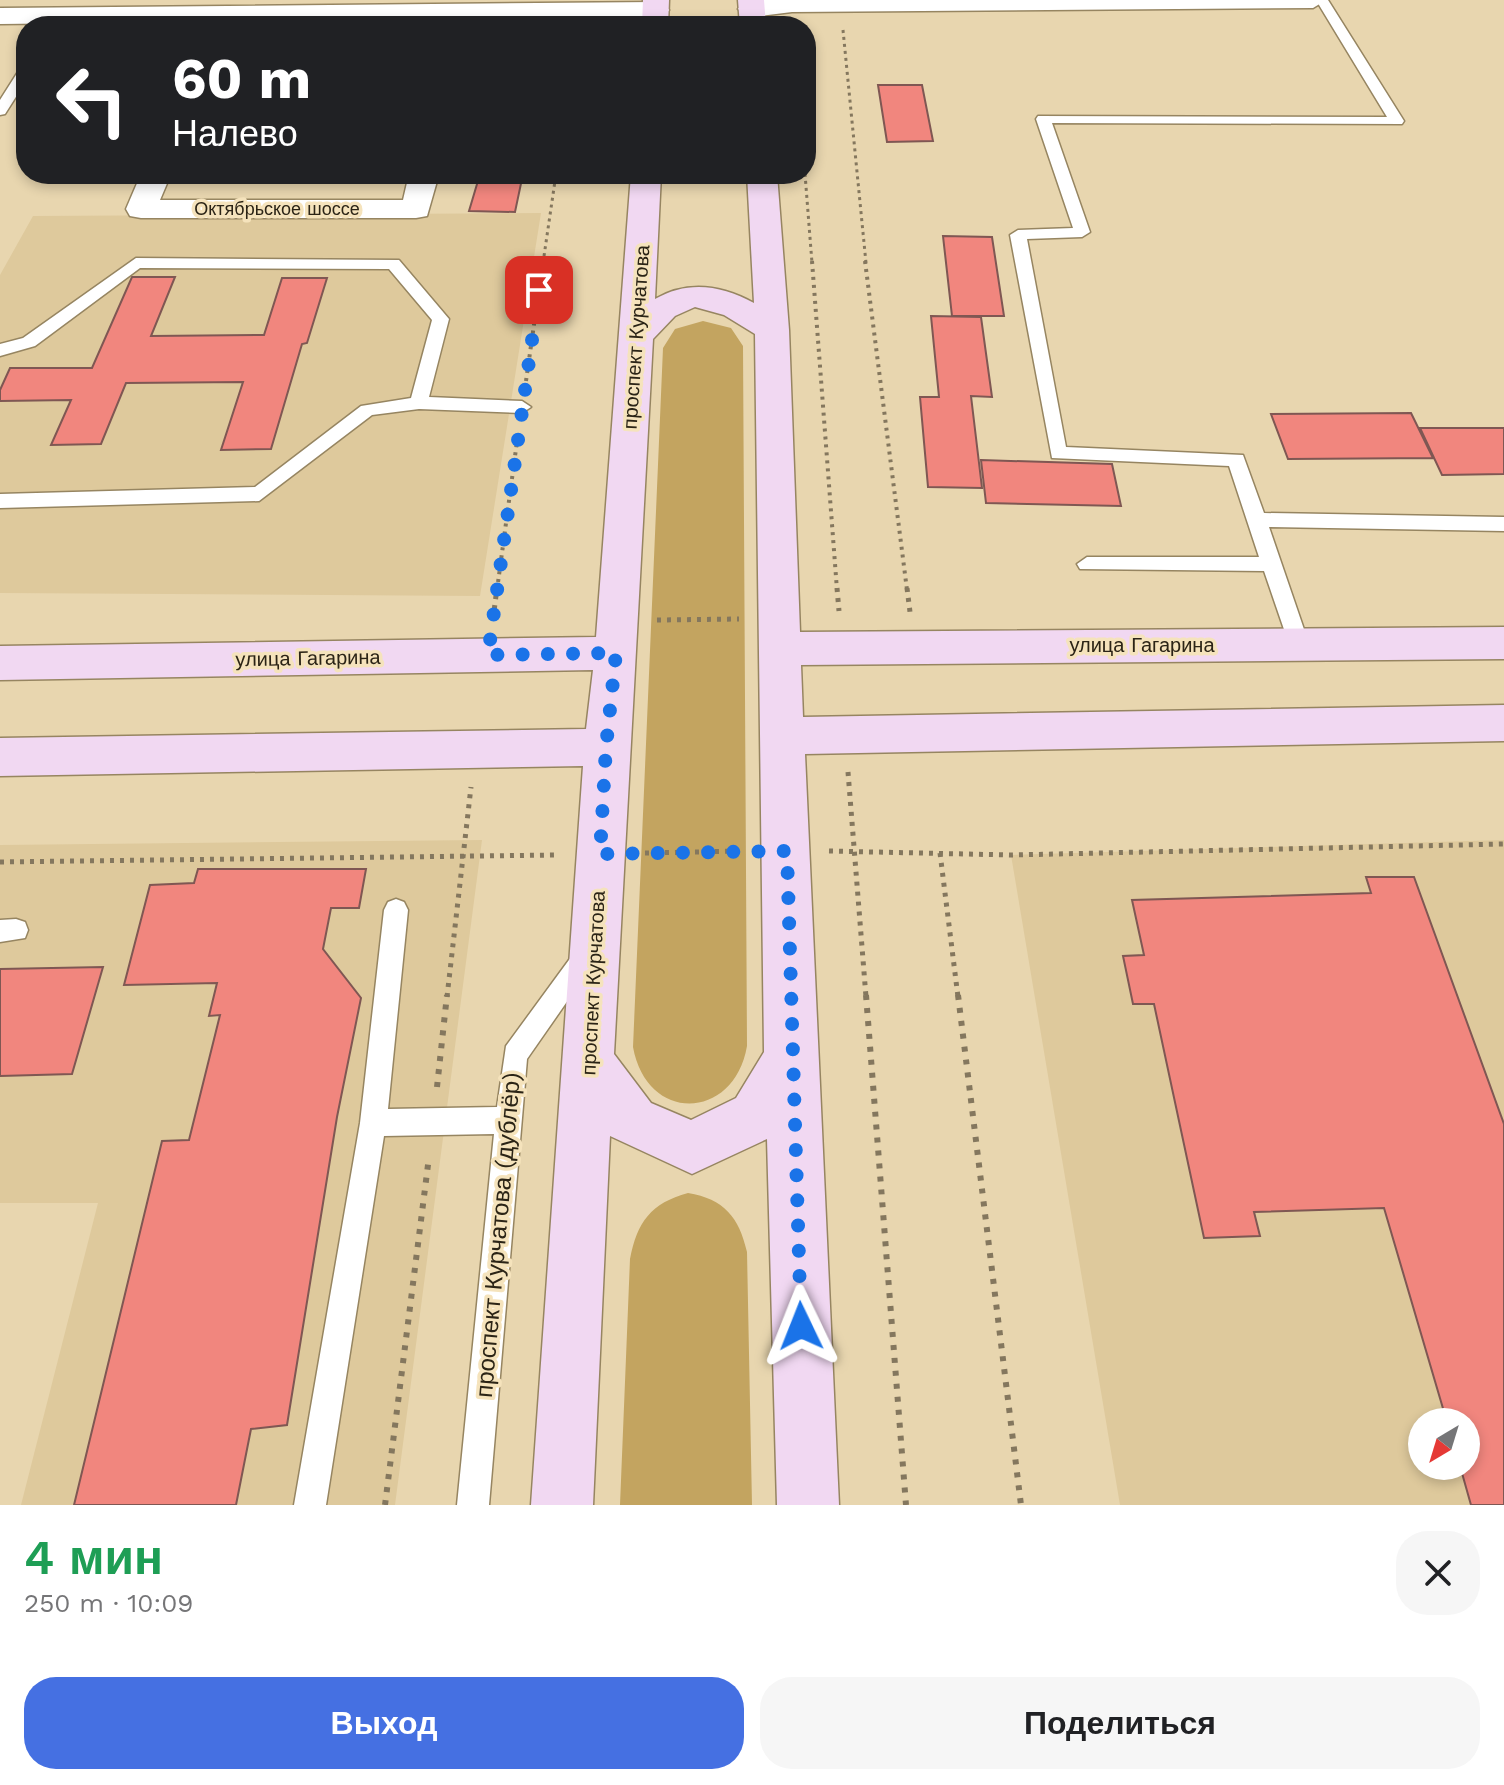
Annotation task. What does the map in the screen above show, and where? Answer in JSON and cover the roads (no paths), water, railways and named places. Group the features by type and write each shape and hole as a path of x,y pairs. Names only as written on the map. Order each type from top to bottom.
{"main road":[{"name":"проспект Курчатова","path":"562,1505 606,747 617,637 645,184"},
{"path":"763,184 772,330 790,1057 808,1505"},
{"path":"636,336 670,303 698,296 731,303 772,330"},
{"name":"улица Гагарина","path":"779,634 1299,644 1504,643"},
{"name":"улица Гагарина","path":"0,663 488,655 617,637"},
{"path":"784,736 1504,723"},
{"path":"0,757 606,747"},
{"path":"589,1063 632,1122 692,1147 755,1117 790,1057"}],"street":[{"path":"752,12 840,2 1313,0"},
{"path":"485,16 580,5 656,12"},
{"path":"256,16 341,6 432,16"},
{"name":"Октябрьское шоссе","path":"152,184 141,209 416,209 422,184"}],"lane":[{"path":"1299,644 1236,460 1058,453 1018,235 1082,232 1043,119 1397,121 1322,0"},
{"path":"0,111 16,86"},
{"path":"0,350 29,342 136,263 393,264 441,319 419,403"},
{"path":"0,501 259,494 367,410 419,403 522,407"},
{"path":"1257,520 1504,524"},
{"path":"1087,564 1271,564"},
{"path":"310,1505 373,1123 396,910"},
{"name":"проспект Курчатова (дублёр)","path":"473,1505 515,1055 596,943"},
{"path":"373,1123 509,1120"}]}
